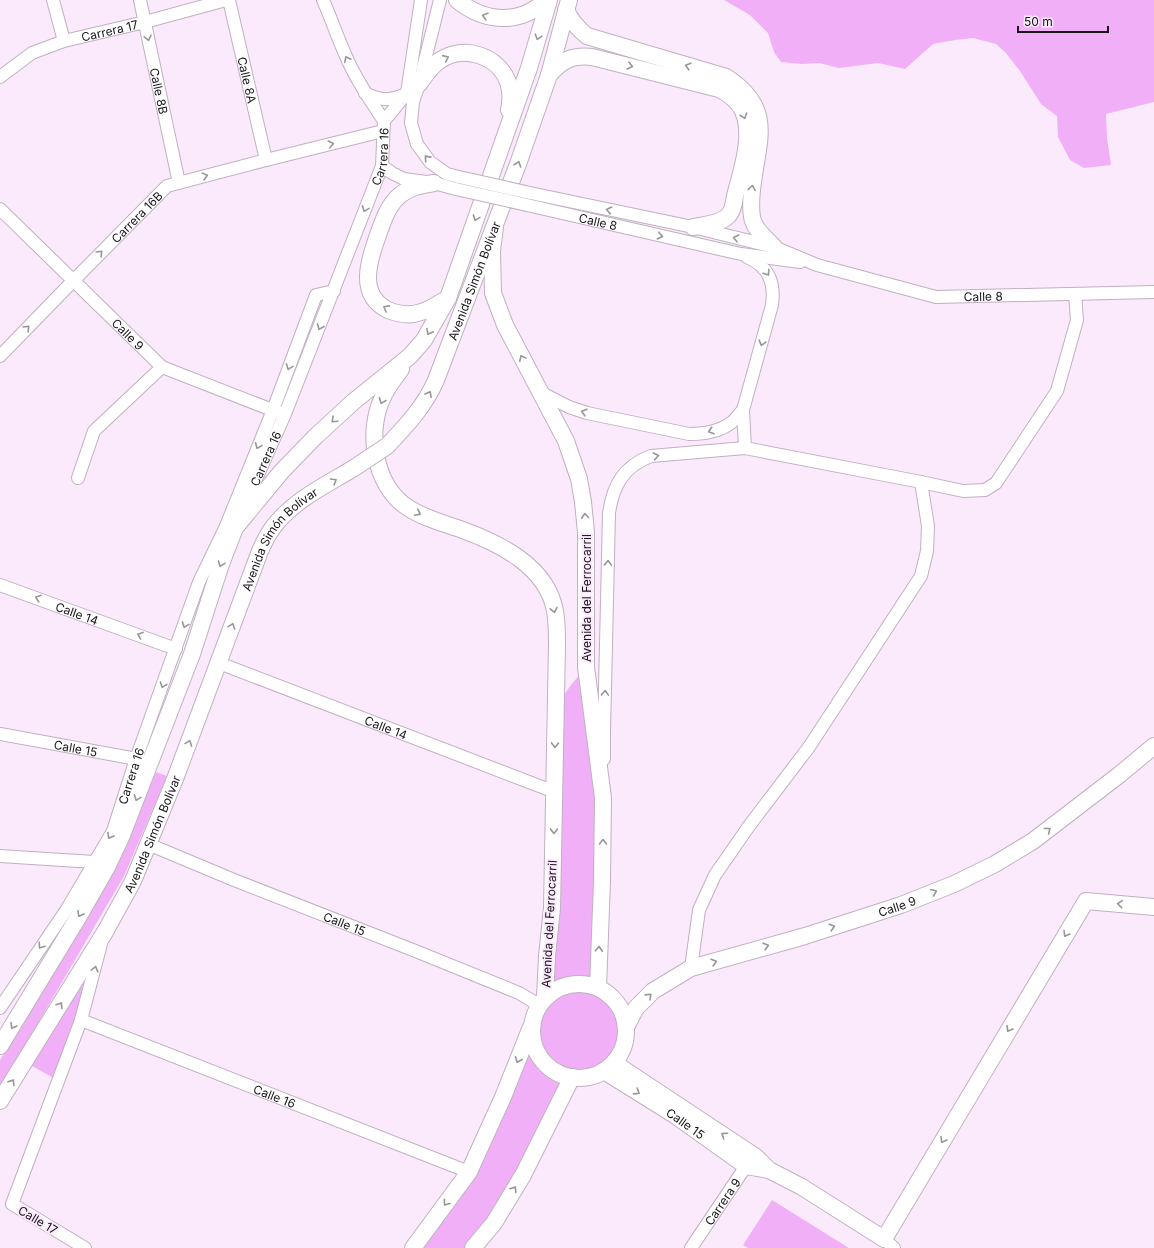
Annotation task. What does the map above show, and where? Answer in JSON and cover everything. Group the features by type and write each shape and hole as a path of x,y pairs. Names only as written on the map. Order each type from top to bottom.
{"main road":[{"path":"457,0 476,13 487,17 510,18 532,11 548,0"},
{"name":"Avenida Simón Bolívar","path":"0,1046 107,867 122,835 143,760 192,654 230,527 315,437 352,402 410,356 424,340 448,298 529,68 548,0"},
{"path":"568,5 570,20 587,36 726,77 744,91 756,112 760,133 760,144 752,189 751,212 753,222 758,231 774,247"},
{"name":"Avenida Simón Bolívar","path":"0,1102 105,932 133,881 175,779 260,551 274,526 298,503 387,446 418,411 434,383 495,227 549,75 568,5"},
{"path":"413,93 430,68 448,56 468,52 492,61 504,73 508,82 510,93 510,108 499,155"},
{"path":"549,75 557,66 568,59 580,56 592,57 719,89 737,101 743,111 747,132 744,162 733,206 728,216 718,222 693,227"},
{"path":"434,183 407,190 399,196 388,211 376,241 369,265 368,284 370,293 376,302 386,309 398,314 421,312 448,298"},
{"name":"Avenida del Ferrocarril","path":"495,227 492,251 493,293 505,325 566,441 579,479 584,502 586,532 586,667 603,798 598,988"},
{"name":"Avenida del Ferrocarril","path":"410,356 383,397 374,438 379,470 389,489 396,498 407,507 433,520 488,539 513,554 537,575 549,592 555,610 555,792 552,908 542,1001"},
{"name":"Calle 9","path":"626,1027 636,1008 653,991 691,968 864,917 924,897 995,864 1033,841 1154,746"},
{"path":"889,1243 1086,901 1154,907"},
{"path":"413,1248 469,1172 503,1097 535,1014 542,1001 562,987 574,984 598,988 612,997 622,1011 626,1027 626,1040 621,1052 609,1067 594,1076 572,1078 552,1070 544,1063 534,1045 532,1024"},
{"name":"Calle 15","path":"609,1067 673,1114 751,1162 802,1187 889,1243"},
{"path":"473,1248 494,1223 523,1175 572,1078"}],"street":[{"path":"53,0 64,41"},
{"name":"Calle 8B","path":"140,0 179,182"},
{"name":"Carrera 17","path":"0,77 32,52 64,41 228,0"},
{"name":"Calle 8A","path":"228,0 266,160"},
{"path":"322,0 330,14 345,55 384,126 413,93 440,0"},
{"path":"421,0 411,113 412,129 422,154 438,169 448,174 458,183"},
{"path":"365,93 375,98 386,100 413,93"},
{"name":"Carrera 16B","path":"0,356 167,186 266,160 384,126"},
{"name":"Carrera 16","path":"0,1008 67,909 113,831 143,760 176,649 202,575 230,527 285,414 334,291 382,166 384,126"},
{"name":"Calle 8","path":"382,166 404,179 434,183 458,183 528,199 741,254 817,265 936,297 1154,292"},
{"name":"Calle 8","path":"528,199 693,227 774,247 817,265"},
{"name":"Calle 9","path":"0,209 162,367 285,414"},
{"path":"741,254 755,260 765,269 771,280 774,292 772,305 743,410 745,448"},
{"name":"Carrera 16","path":"230,527 316,296 334,291"},
{"path":"603,798 605,778 604,732 609,513 616,487 629,469 643,459 652,456 745,448 963,491 985,490 996,483 1057,391 1077,320 1075,294"},
{"path":"78,478 94,431 162,367"},
{"path":"540,392 569,407 587,413 689,434 704,434 720,428 731,423 743,410"},
{"path":"691,968 698,910 715,875 749,826 809,746 921,576 927,552 928,526 921,482"},
{"name":"Calle 14","path":"0,585 176,649"},
{"name":"Calle 14","path":"218,663 555,792"},
{"name":"Calle 15","path":"0,734 143,760"},
{"name":"Calle 15","path":"148,844 234,880 542,1001"},
{"path":"0,856 94,862"},
{"path":"81,1020 105,932"},
{"name":"Calle 16","path":"81,1020 469,1172"},
{"name":"Calle 17","path":"81,1020 12,1204 85,1248"},
{"name":"Carrera 9","path":"691,1248 751,1162"}],"shaded area":[{"path":"724,0 1154,0 1154,102 1106,114 1107,138 1111,165 1084,168 1070,160 1058,137 1057,116 1041,104 1020,71 1005,52 996,44 973,38 933,44 905,69 878,63 839,68 819,63 802,64 781,62 774,52 768,33 750,15"},
{"path":"586,667 603,798 598,988 615,1000 620,1007 625,1021 625,1040 622,1050 617,1058 611,1066 603,1072 591,1077 572,1078 473,1248 413,1248 469,1172 539,1005 556,706"},
{"path":"156,772 167,776 124,876 0,1088 0,1060 85,919 129,837"},
{"path":"105,932 59,1081 25,1062"},
{"path":"772,1200 849,1248 748,1248 743,1245"}]}
